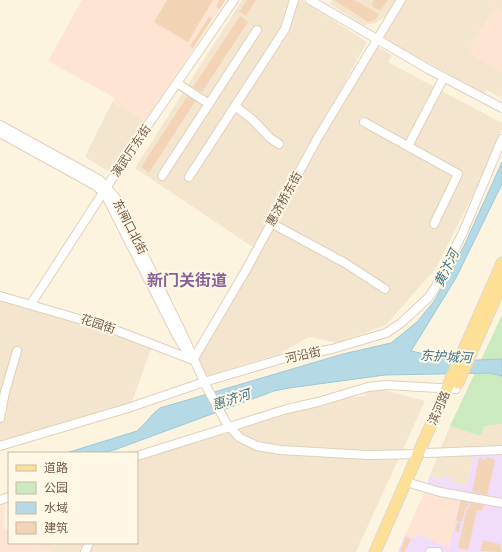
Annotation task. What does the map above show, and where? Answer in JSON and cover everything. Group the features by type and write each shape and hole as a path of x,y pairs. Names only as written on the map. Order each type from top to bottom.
{"main road":[{"name":"滨河路","path":"466,357 502,263"},
{"name":"滨河路","path":"375,552 502,283"},
{"name":"滨河路","path":"383,552 413,484 423,453"}],"street":[{"name":"演武厅东街","path":"31,304 105,190 234,0"},
{"path":"189,177 285,29 294,0"},
{"path":"310,0 377,40 502,108"},
{"name":"惠济桥东街","path":"193,360 242,276 317,139 401,0"},
{"path":"162,176 257,30"},
{"path":"408,146 444,77"},
{"path":"177,83 209,104"},
{"path":"235,106 254,120 270,138 279,144"},
{"path":"364,122 458,174 434,224"},
{"name":"东闸口北街","path":"0,126 100,180 178,338 193,360 223,417 240,438 251,444 280,450 368,456 502,450"},
{"name":"东闸口北街","path":"0,133 105,190"},
{"name":"河沿街","path":"0,446 128,408 285,358 368,339 386,333 401,323 428,297 448,265 502,139"},
{"path":"271,222 345,263 385,289"},
{"name":"花园街","path":"0,296 110,328 193,360"},
{"path":"0,418 2,391 17,351"},
{"path":"138,456 287,409 318,402 368,387 454,383"},
{"path":"413,484 440,492 502,503"},
{"path":"430,552 438,552"}],"shaded area":[{"path":"82,0 226,0 145,121 112,102 115,98 48,61"},
{"path":"242,0 302,0 367,42 254,248 135,168"},
{"path":"332,0 397,0 386,16 376,23 363,25 330,4"},
{"path":"404,0 502,0 502,11 494,7 468,52 502,72 502,98 486,90 484,93 381,37"},
{"path":"494,7 502,11 502,72 468,52"},
{"path":"374,45 392,55 388,62 502,123 502,129 480,181 436,268 386,325 338,343 309,337 279,354 207,376 197,361"},
{"path":"112,102 145,121 109,172 85,157"},
{"path":"0,299 83,322 152,346 131,405 0,442"},
{"path":"380,389 425,401 356,552 52,552 36,544 138,544 138,460 275,416 330,404 344,397 365,396 367,391"},
{"path":"502,424 502,454 474,454 467,486 452,483 443,476 441,481 430,475 450,426 480,436 485,426"},
{"path":"474,454 502,454 502,552 398,552 405,535 415,539 417,534 449,548 460,500 425,491 430,475 441,481 443,476 453,479 452,483 467,486"},
{"path":"425,491 460,500 449,548 417,534 415,539 405,535"},
{"path":"5,502 4,528 8,530 8,544 36,544 52,552 0,552 0,504"}],"green space":[{"path":"502,315 502,424 485,426 480,436 450,426"}],"water":[{"name":"惠济河","path":"502,162 502,184 456,278 411,351 456,361 502,359 502,376 490,373 385,375 289,388 274,391 117,449 105,452 69,452 137,431 160,408 343,354 391,343 417,322 435,300 464,246"}],"building":[{"path":"167,0 213,0 188,42 154,22"},
{"path":"219,0 225,0 220,9 216,7"},
{"path":"247,0 256,0 246,16 239,12"},
{"path":"334,0 354,0 379,14 375,20 368,22"},
{"path":"373,0 388,0 380,11 372,6"},
{"path":"240,16 248,22 202,92 193,87"},
{"path":"209,17 212,19 193,48 190,46"},
{"path":"188,95 196,100 149,173 141,167"},
{"path":"487,457 494,459 495,462 487,495 472,492 479,458 486,460"},
{"path":"461,500 469,501 468,507 466,506 462,522 456,521"},
{"path":"470,502 484,505 482,511 477,510 468,550 458,548 467,508 469,508"},
{"path":"457,522 461,523 459,532 455,531"},
{"path":"406,537 411,539 405,552 403,552 400,551"},
{"path":"483,540 500,544 502,552 480,551"}],"district":[{"name":"新门关街道","path":"187,280"}],"water label":[{"name":"黄汴河","path":"446,268"},
{"name":"东护城河","path":"446,356"}]}
